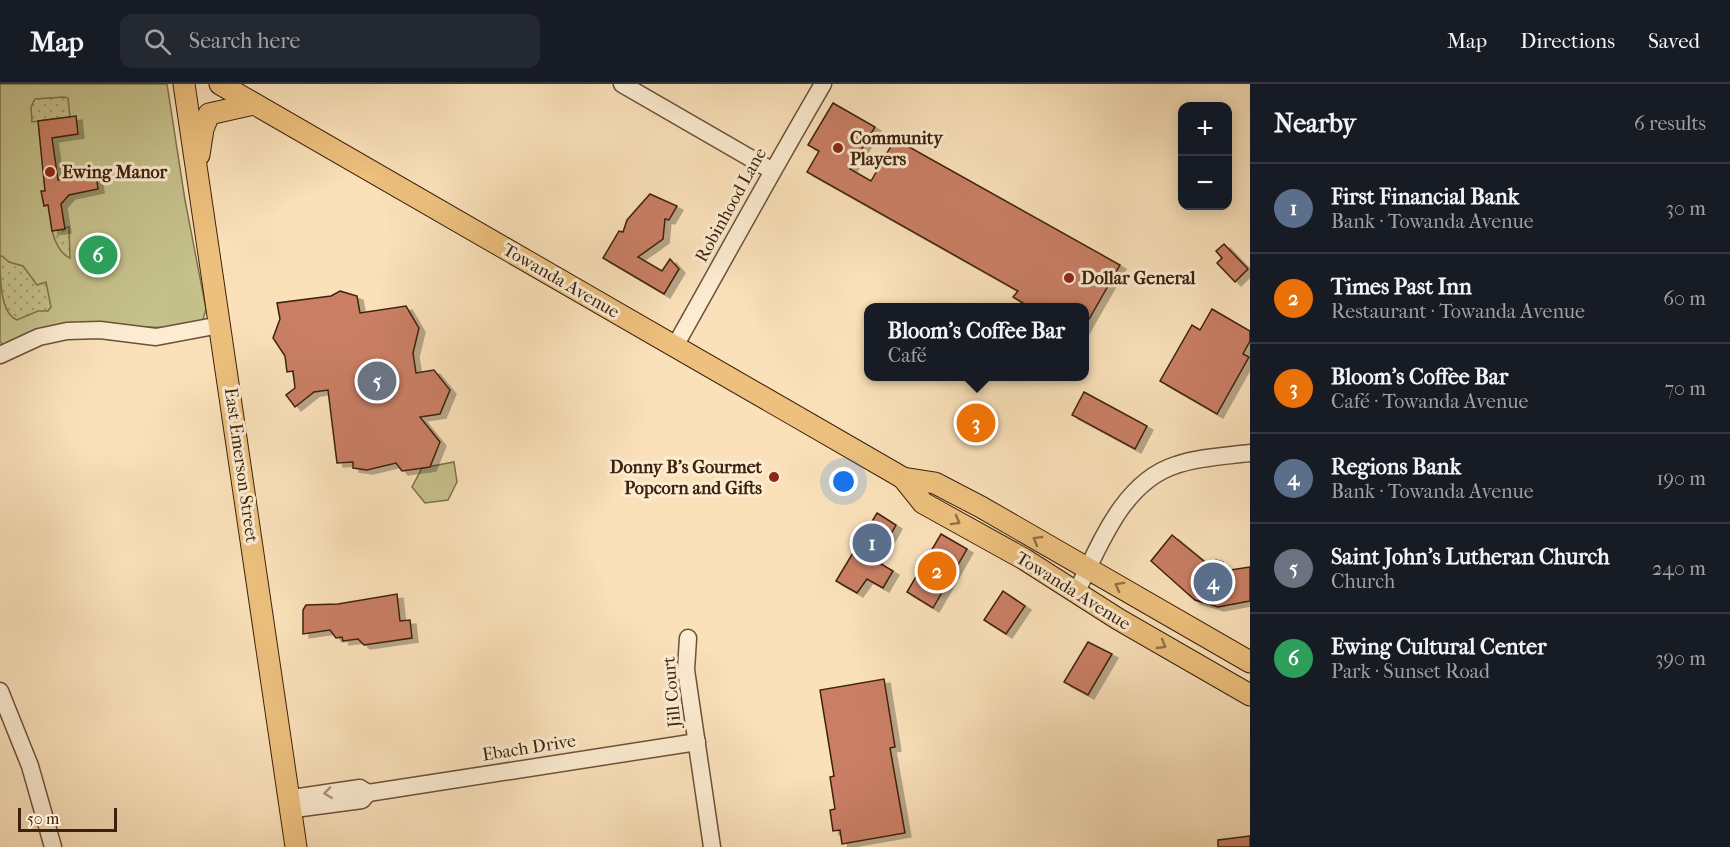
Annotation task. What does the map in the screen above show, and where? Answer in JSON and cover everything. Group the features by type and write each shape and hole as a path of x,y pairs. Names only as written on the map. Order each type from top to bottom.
{"main road":[{"name":"East Emerson Street","path":"184,84 292,804 296,847"},
{"name":"Towanda Avenue","path":"220,84 903,478 935,483 1250,662"},
{"path":"196,174 203,129 209,114 254,104"},
{"name":"Towanda Avenue","path":"903,478 923,503 1024,559 1076,593 1250,695"}],"street":[{"path":"622,84 771,170"},
{"name":"Robinhood Lane","path":"675,346 753,209 771,170 823,84"},
{"path":"0,355 32,339 67,331 100,330 156,337 220,325"},
{"path":"1076,593 1133,492 1156,474 1177,464 1250,453"},
{"name":"Jill Court","path":"688,638 686,670 712,847"},
{"path":"0,691 30,766 53,847"},
{"name":"Ebach Drive","path":"292,804 302,808 362,800 368,793 697,742"}],"shaded area":[{"path":"0,84 167,84 185,200 206,309 203,320 176,328 88,325 5,346 0,342"},
{"path":"68,98 70,117 32,122 31,107 35,99"},
{"path":"69,227 70,258 58,247 52,231"},
{"path":"2,256 9,262 23,266 37,285 46,282 51,307 48,311 38,311 17,320 11,316 2,294 0,257"},
{"path":"454,462 457,482 448,500 425,503 412,487 422,468"}],"building":[{"path":"833,103 875,127 850,169 871,181 895,139 1120,265 1089,319 1089,303 1023,303 1013,297 1018,291 807,172 819,151 808,145"},
{"name":"Ewing Manor","path":"76,116 78,134 52,138 58,180 96,174 98,189 69,195 61,204 65,229 52,231 48,205 44,206 41,191 45,191 38,121"},
{"path":"650,194 677,206 669,220 665,219 663,239 638,257 662,271 670,259 679,269 664,294 603,258 619,231 623,232 627,220"},
{"path":"1224,244 1248,269 1235,282 1217,263 1222,258 1216,251"},
{"path":"340,291 357,296 360,313 406,306 419,328 413,353 416,373 434,370 450,390 440,414 420,417 440,442 430,467 402,471 396,463 367,470 353,468 353,462 337,463 328,390 314,392 295,407 286,395 295,388 293,371 287,372 285,356 273,338 280,319 277,303 331,296"},
{"path":"1212,309 1250,331 1250,341 1243,354 1249,357 1217,414 1160,381 1192,325 1200,330"},
{"path":"1084,392 1147,426 1135,449 1072,415"},
{"path":"877,513 896,525 876,561 893,571 883,588 867,579 857,593 836,581"},
{"path":"941,534 967,549 933,608 907,592"},
{"path":"1172,535 1211,567 1216,560 1223,562 1224,571 1250,567 1250,601 1218,607 1195,600 1151,561"},
{"path":"1003,591 1025,606 1006,634 984,620"},
{"path":"397,594 400,621 410,620 412,638 364,645 358,639 343,641 342,637 336,638 330,630 303,634 303,610 306,605 338,604"},
{"path":"1088,642 1112,654 1088,695 1064,682"},
{"path":"884,679 895,747 890,748 905,833 842,844 840,830 833,831 830,810 835,809 830,777 834,776 820,690"},
{"path":"1250,836 1250,847 1218,847 1218,840"}],"place":[{"name":"Community Players","path":"838,148"},
{"name":"Ewing Manor","path":"50,172"},
{"name":"Ewing Cultural Center","path":"98,255"},
{"name":"Dollar General","path":"1069,278"},
{"name":"Saint John's Lutheran Church","path":"377,381"},
{"name":"Bloom's Coffee Bar","path":"976,423"},
{"name":"Donny B's Gourmet Popcorn and Gifts","path":"774,477"},
{"name":"First Financial Bank","path":"872,543"},
{"name":"Times Past Inn","path":"937,571"},
{"name":"Regions Bank","path":"1213,582"}]}
